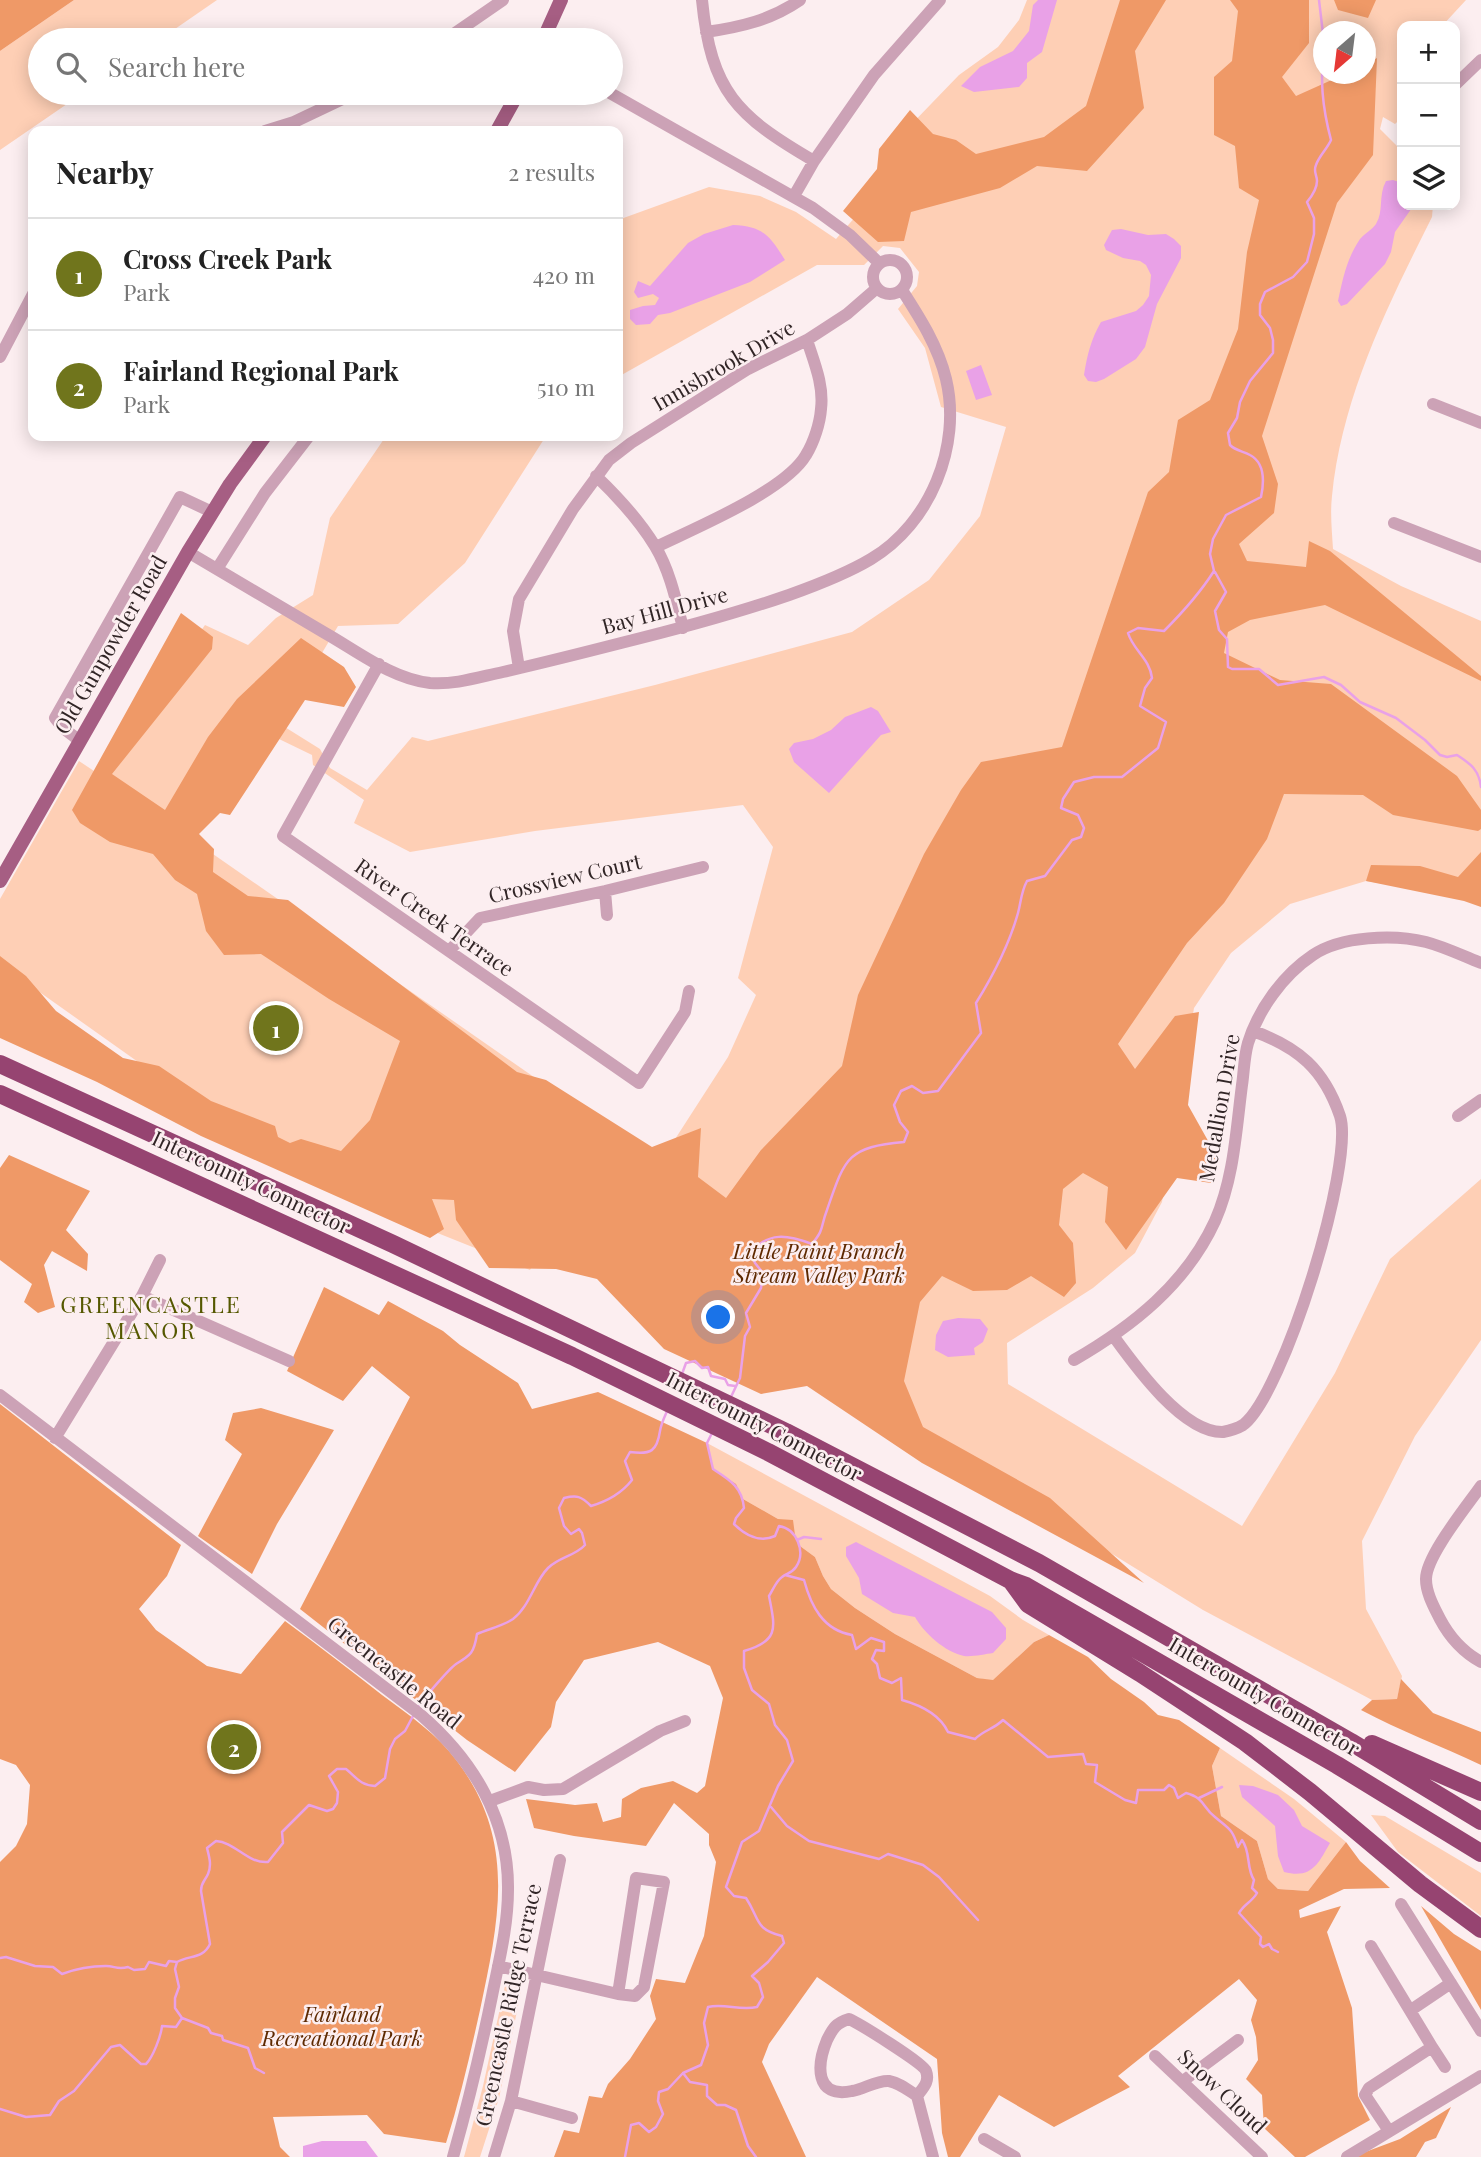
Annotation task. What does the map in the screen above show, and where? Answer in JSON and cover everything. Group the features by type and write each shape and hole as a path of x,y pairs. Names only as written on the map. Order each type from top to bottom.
{"highway":[{"name":"Intercounty Connector","path":"0,1064 588,1335 786,1432 1039,1563 1285,1704 1481,1821"},
{"name":"Intercounty Connector","path":"0,1094 572,1356 768,1452 1026,1586 1337,1765 1481,1853"},
{"path":"1010,1580 1028,1604 1140,1673 1244,1742 1310,1792 1420,1884 1481,1928"},
{"path":"1285,1704 1481,1792"}],"main road":[{"path":"549,28 561,0"},
{"path":"500,126 511,105"},
{"name":"Old Gunpowder Road","path":"0,881 188,552 262,441"}],"street":[{"path":"462,28 503,0"},
{"path":"702,0 710,52 730,98 759,127 814,161"},
{"path":"706,32 771,18 800,0"},
{"path":"794,197 814,161 874,75 940,0"},
{"path":"1456,84 1481,60"},
{"path":"623,100 794,197 850,235 879,263"},
{"path":"299,126 335,105"},
{"path":"894,260 904,265 907,281 902,290 886,294 877,288 873,272 879,263 894,260"},
{"name":"Innisbrook Drive","path":"519,668 513,631 519,599 573,509 609,460 642,435 748,369 807,340 847,314 877,288"},
{"name":"Bay Hill Drive","path":"188,552 379,664 413,680 442,684 519,668 743,611 874,558 899,537 928,498 946,451 949,395 944,370 932,339 902,290"},
{"path":"0,357 28,304"},
{"path":"656,547 738,507 790,474 806,455 816,431 821,408 820,381 807,340"},
{"path":"1433,404 1481,423"},
{"path":"217,569 265,493 305,441"},
{"path":"596,476 631,513 656,547 672,584 683,628"},
{"path":"80,741 55,718 180,497 212,512"},
{"path":"1394,523 1481,557"},
{"name":"River Creek Terrace","path":"379,664 283,836 639,1083 685,1012 689,991"},
{"name":"Crossview Court","path":"449,951 480,918 703,867"},
{"path":"605,891 607,915"},
{"name":"Medallion Drive","path":"1074,1360 1114,1337 1169,1290 1195,1258 1216,1220 1230,1179 1247,1045 1263,1006 1287,979 1313,954 1365,938 1394,937 1427,942 1481,963"},
{"path":"1114,1337 1139,1372 1166,1400 1208,1430 1223,1432 1242,1426 1254,1412 1274,1376 1321,1252 1342,1161 1343,1134 1340,1117 1327,1086 1316,1070 1300,1054 1274,1038 1253,1031"},
{"path":"1458,1116 1481,1100"},
{"path":"55,1438 142,1296 160,1260"},
{"path":"142,1296 289,1362"},
{"name":"Greencastle Road","path":"0,1395 421,1715 459,1751 490,1801 503,1839 508,1889 505,1926 467,2107 453,2157"},
{"path":"1481,1486 1431,1559 1426,1578 1431,1601 1443,1625 1459,1647 1481,1662"},
{"path":"490,1801 528,1787 563,1789 660,1731 685,1721"},
{"name":"Greencastle Ridge Terrace","path":"494,2157 511,2101 560,1860"},
{"path":"498,1966 618,1994 635,1996 644,1987 664,1882 636,1878 618,1994"},
{"path":"1401,1904 1481,2031"},
{"path":"1371,1946 1444,2067"},
{"path":"1411,2010 1451,1983"},
{"path":"917,2096 927,2084 927,2072 923,2066 869,2029 849,2019 837,2023 831,2030 819,2068 821,2079 839,2092 886,2081 902,2085 917,2096 933,2157"},
{"path":"1184,2081 1238,2040"},
{"path":"1389,2132 1366,2095 1368,2088 1432,2047"},
{"name":"Snow Cloud","path":"1156,2056 1262,2157"},
{"path":"1347,2157 1481,2076"},
{"path":"511,2101 572,2119"},
{"path":"984,2138 1015,2157"}],"green space":[{"path":"0,0 74,0 33,28 28,28 28,32 0,51"},
{"path":"74,0 217,0 176,28 33,28"},
{"name":"Little Paint Branch Stream Valley Park","path":"1027,0 1466,0 1447,21 1397,21 1397,122 1395,124 1383,117 1380,129 1397,146 1397,210 1433,210 1432,217 1399,284 1356,387 1337,459 1331,516 1333,549 1401,586 1481,621 1481,902 1366,881 1290,904 1231,953 1194,1008 1162,1202 1135,1253 1093,1288 1007,1343 1008,1384 1242,1526 1335,1373 1390,1259 1481,1179 1481,1340 1415,1436 1362,1541 1366,1609 1402,1676 1397,1699 1372,1700 1203,1610 861,1399 543,1247 530,1270 355,1200 179,1091 0,964 0,899 79,761 100,775 205,625 248,645 276,618 313,595 330,518 383,441 543,441 465,563 398,624 338,626 280,724 320,749 330,768 367,790 412,737 428,741 655,685 852,632 929,580 980,516 1006,427 941,407 925,348 898,309 917,286 919,272 900,248 883,246 864,265 817,265 623,374 623,218 709,187 760,196 796,212 836,239 877,192 903,133 959,75 998,47 1019,20","holes":["279,739 312,755 313,765 364,800 354,823 410,852 535,831 743,805 773,847 738,978 756,995 728,1057 659,1164 190,838"]},
{"path":"1120,0 1166,0 1135,51 1144,108 1087,171 1037,166 1000,188 911,212 904,241 878,242 843,211 877,169 879,149 910,110 933,134 956,140 976,154 1044,137 1086,106"},
{"name":"Little Paint Branch Stream Valley Park","path":"1230,0 1309,0 1309,43 1282,77 1296,96 1323,84 1376,84 1373,155 1337,203 1262,436 1278,484 1274,513 1239,544 1247,561 1306,567 1309,541 1330,551 1481,676 1481,681 1325,605 1250,620 1228,632 1224,653 1280,680 1331,684 1457,776 1481,810 1481,829 1478,831 1393,815 1363,795 1284,794 1267,839 1224,903 1187,943 1118,1044 1135,1069 1175,1016 1199,1012 1188,1105 1216,1155 1211,1183 1177,1178 1126,1250 1105,1222 1108,1187 1083,1173 1063,1189 1059,1225 1073,1243 1076,1283 1064,1297 1031,1276 1007,1290 973,1291 942,1276 920,1302 904,1381 923,1427 1050,1498 1144,1583 922,1463 807,1386 761,1394 664,1349 597,1279 556,1269 489,1268 456,1220 454,1200 432,1199 444,1229 430,1238 201,1136 97,1082 0,1038 0,956 26,976 56,1011 123,1058 159,1066 211,1101 275,1126 278,1137 290,1143 301,1139 341,1151 370,1120 400,1041 261,954 224,955 206,931 197,894 175,880 153,854 110,842 80,823 72,810 181,613 213,637 212,649 112,774 165,810 208,737 237,699 301,638 344,667 356,687 344,707 305,700 230,815 220,813 199,834 214,849 213,872 248,896 288,900 517,1072 546,1080 652,1147 701,1128 698,1177 726,1198 761,1150 842,1066 858,995 924,854 961,790 981,762 1062,747 1148,492 1169,472 1178,420 1210,400 1238,329 1247,252 1259,200 1239,188 1235,146 1214,135 1214,77 1232,61 1238,11"},
{"path":"1334,0 1376,0 1368,18 1338,10"},
{"path":"28,32 28,105 66,105 35,126 28,126 28,131 0,150 0,51"},
{"path":"1481,852 1481,907 1464,901 1366,881 1371,865 1420,866 1458,877"},
{"path":"9,1155 90,1191 66,1230 88,1254 87,1271 52,1251 44,1265 55,1307 38,1313 24,1302 32,1284 0,1260 0,1168"},
{"path":"324,1287 379,1315 388,1301 443,1331 518,1383 532,1409 598,1392 707,1443 713,1469 736,1484 743,1499 778,1519 793,1520 800,1546 815,1557 831,1589 895,1634 977,1678 993,1680 1034,1642 1049,1635 1088,1657 1111,1679 1158,1715 1179,1720 1220,1748 1212,1766 1221,1816 1257,1841 1268,1879 1278,1889 1308,1891 1346,1842 1360,1861 1390,1888 1344,1889 1299,1910 1300,1918 1341,1906 1327,1932 1352,2008 1358,2096 1370,2120 1305,2157 1295,2157 1264,2128 1262,2095 1246,2079 1258,2060 1251,2020 1257,2000 1239,1979 1118,2076 1130,2087 1054,2127 999,2095 960,2157 948,2157 942,2133 937,2059 817,1977 769,2044 762,2062 806,2157 554,2157 564,2130 579,2133 589,2096 602,2098 608,2084 630,2059 656,2019 650,1996 656,1979 685,1983 704,1936 716,1862 709,1845 709,1834 674,1803 646,1846 534,1828 526,1799 575,1805 597,1803 603,1822 621,1817 622,1799 641,1788 673,1781 697,1793 705,1786 723,1698 710,1666 658,1642 584,1660 556,1702 551,1727 515,1772 467,1740 300,1609 410,1397 372,1366 343,1401 287,1371"},
{"name":"Fairland Recreational Park","path":"0,1404 181,1545 167,1576 139,1609 156,1630 207,1666 241,1674 285,1621 432,1734 457,1761 476,1791 489,1821 496,1851 497,1913 480,2010 446,2143 384,2134 367,2115 273,2117 280,2147 290,2157 0,2157 0,1862 16,1846 27,1824 30,1785 16,1765 0,1759"},
{"path":"261,1408 334,1430 277,1524 252,1574 198,1536 242,1454 225,1440 233,1413"},
{"path":"707,1443 990,1596 1049,1635 1034,1642 993,1681 977,1678 895,1634 831,1589 815,1557 800,1546 778,1519 743,1499 735,1484 713,1469"},
{"path":"1401,1679 1433,1713 1481,1732 1481,1765 1361,1710 1372,1700 1397,1699"},
{"path":"1220,1748 1294,1799 1346,1842 1308,1891 1278,1889 1268,1879 1257,1841 1221,1816 1212,1766"},
{"path":"1371,1815 1385,1816 1481,1873 1481,1916 1398,1852"},
{"path":"1421,1906 1454,1934 1481,1951 1481,2010"},
{"path":"506,1981 523,1982 499,2098 480,2157 464,2157 483,2086"},
{"path":"1451,2107 1436,2138 1425,2142 1416,2157 1357,2157 1400,2139"}],"shaded area":[{"path":"1038,0 1057,0 1042,52 1027,63 1027,78 1019,87 974,92 961,86 980,67 1013,51 1029,31 1033,5"},
{"path":"1386,181 1397,181 1397,210 1410,210 1395,232 1391,252 1385,264 1347,304 1341,306 1338,301 1349,261 1360,239 1376,224"},
{"path":"733,225 752,228 765,234 785,260 750,282 670,313 658,315 650,324 636,325 630,319 630,310 655,305 659,298 653,294 638,298 634,292 638,281 650,286 688,243 704,234"},
{"path":"1121,229 1148,235 1166,234 1181,246 1181,258 1157,304 1145,347 1136,359 1104,379 1088,381 1084,375 1087,361 1101,322 1136,311 1149,296 1151,275 1146,265 1106,250 1104,245 1112,230"},
{"path":"981,365 992,395 976,400 966,371"},
{"path":"871,707 878,711 891,732 881,735 829,793 794,762 789,749 794,743 813,739 831,730 845,717"},
{"path":"958,1318 980,1319 988,1329 983,1342 974,1348 975,1355 948,1357 935,1350 936,1335 943,1321"},
{"path":"856,1542 992,1612 1006,1628 1006,1639 993,1653 975,1656 957,1654 929,1635 915,1617 893,1613 862,1594 859,1578 846,1556 846,1547"},
{"path":"1239,1785 1253,1786 1278,1795 1294,1810 1302,1826 1330,1843 1313,1868 1294,1874 1284,1872 1278,1856 1275,1826 1242,1797"},
{"path":"322,2141 366,2141 378,2157 303,2157 303,2146"}],"waterway":[{"path":"1319,0 1322,21"},
{"path":"730,1399 740,1378 745,1336 750,1327 746,1313 761,1288 763,1273 751,1253 771,1238 787,1237 812,1244 821,1231 839,1178 851,1158 870,1147 904,1142 908,1132 900,1122 894,1105 901,1091 912,1086 923,1093 938,1091 981,1033 976,1003 1006,948 1027,881 1045,876 1072,840 1081,837 1084,828 1078,815 1061,808 1063,799 1074,782 1094,777 1122,777 1158,748 1166,722 1140,706 1145,688 1152,678 1151,671 1128,633 1138,628 1164,631 1171,624 1214,571 1210,554 1213,539 1226,515 1261,497 1261,468 1250,455 1230,445 1228,433 1237,418 1240,402 1250,381 1273,353 1270,328 1260,315 1260,304 1265,292 1293,277 1307,262 1314,234 1314,218 1307,202 1316,187 1316,165 1331,140 1323,84"},
{"path":"1215,572 1226,592 1215,611 1219,630 1227,639 1228,667 1259,669 1278,685 1324,677 1341,685 1360,702 1396,718 1440,755 1457,755 1466,761 1474,768 1481,787"},
{"path":"682,1374 686,1363 695,1361 702,1368 708,1367 711,1376 725,1379 728,1385 735,1386"},
{"path":"418,1707 448,1672 471,1653 477,1634 513,1619 524,1608 548,1568 585,1545 579,1529 571,1534 564,1526 559,1508 564,1498 579,1497 591,1506 619,1493 632,1480 625,1461 630,1452 643,1453 655,1447 668,1409"},
{"path":"625,2157 631,2125 639,2123 649,2132 656,2127 663,2114 658,2101 659,2092 668,2089 683,2073 701,2065 708,2045 704,2023 708,2007 757,2007 763,1997 759,1983 752,1976 784,1943 782,1936 762,1926 746,1898 734,1896 726,1887 742,1842 759,1831 778,1786 793,1761 787,1740 775,1725 769,1704 752,1690 744,1668 744,1651 764,1643 769,1637 773,1624 769,1596 776,1583 796,1567 800,1548 795,1536 785,1528 779,1526 775,1536 764,1539 743,1532 734,1524 744,1508 743,1501 734,1485 713,1469 707,1443 712,1433"},
{"path":"797,1540 804,1537 821,1539"},
{"path":"785,1575 804,1580 810,1599 820,1615 833,1628 852,1635 856,1649 871,1638 884,1642 884,1651 876,1650 872,1659 877,1664 880,1678 892,1683 901,1678 902,1700 929,1712 948,1732 975,1739 1003,1720 1048,1757 1083,1754 1086,1764 1097,1765 1095,1782 1125,1800 1136,1803 1138,1790 1164,1790 1169,1785 1174,1788 1178,1798 1186,1793 1197,1797 1230,1829 1238,1847 1242,1840 1245,1845 1254,1880 1252,1888 1257,1893 1239,1913 1261,1937 1260,1944 1263,1947 1269,1944 1278,1952"},
{"path":"0,2109 26,2117 50,2115 59,2101 74,2091 111,2047 120,2045 141,2064 146,2064 156,2046 162,2026 176,2027 182,2018 175,2008 179,1987 175,1969 177,1962 204,1952 210,1944 201,1891 210,1867 207,1848 216,1841 223,1842 254,1860 268,1862 283,1843 282,1832 309,1805 327,1811 333,1809 337,1803 338,1792 329,1776 337,1769 346,1769 359,1780 375,1786 385,1778 390,1749 413,1716"},
{"path":"1199,1798 1222,1787"},
{"path":"771,1807 787,1826 809,1841 879,1859 888,1854 923,1865 939,1877 978,1920"},
{"path":"0,1958 53,1967 62,1974 89,1967 128,1967 134,1970 145,1969 149,1962 166,1966 169,1961 177,1962"},
{"path":"182,2018 208,2028 211,2033 222,2036 223,2040 248,2048 255,2068 264,2073"},
{"path":"683,2073 690,2082 707,2085 707,2096 717,2105 736,2110 748,2146 756,2157"}],"place":[{"name":"Cross Creek Park","path":"276,1028"},
{"name":"Fairland Regional Park","path":"234,1747"}],"district":[{"name":"GREENCASTLE MANOR","path":"151,1318"}]}
